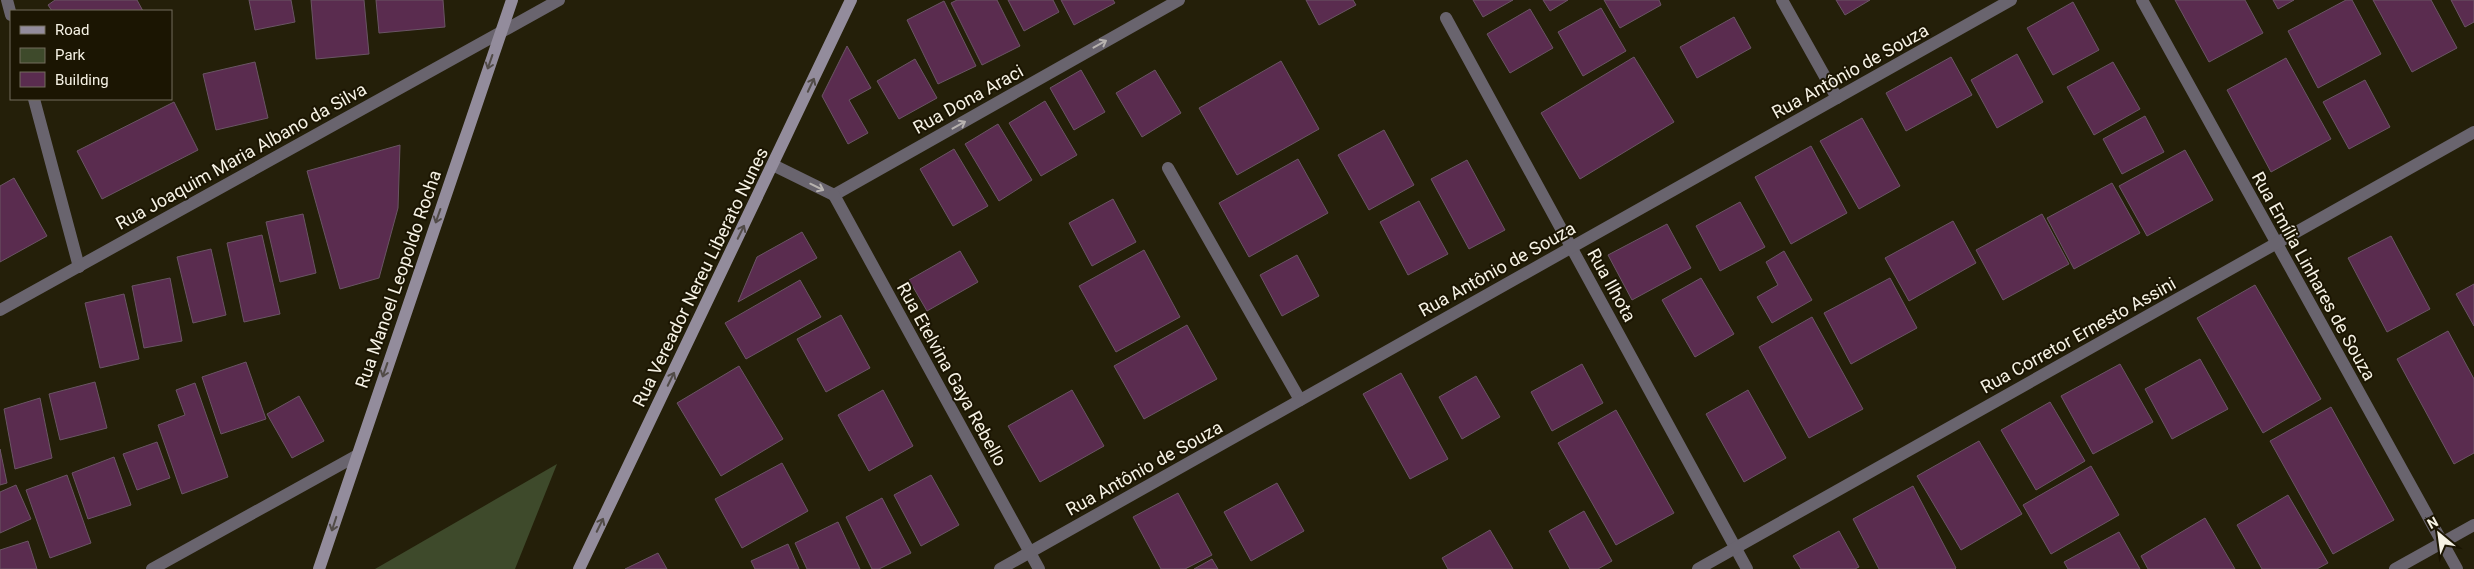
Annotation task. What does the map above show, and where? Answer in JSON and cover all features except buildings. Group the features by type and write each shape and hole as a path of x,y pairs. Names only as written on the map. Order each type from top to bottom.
{"main road":[{"name":"Rua Manoel Leopoldo Rocha","path":"319,569 512,0"},
{"name":"Rua Vereador Nereu Liberato Nunes","path":"579,569 852,0"}],"street":[{"name":"Rua Joaquim Maria Albano da Silva","path":"0,310 559,0"},
{"name":"Rua Dona Araci","path":"834,195 1179,0"},
{"path":"1782,0 1837,98"},
{"name":"Rua Antônio de Souza","path":"1000,569 2011,0"},
{"name":"Rua Emília Linhares de Souza","path":"2142,0 2457,569"},
{"name":"Rua Ilhota","path":"1446,18 1747,569"},
{"path":"34,100 79,267"},
{"name":"Rua Corretor Ernesto Assini","path":"1698,569 2474,132"},
{"path":"773,165 834,195"},
{"path":"1168,168 1300,400"},
{"name":"Rua Etelvina Gaya Rebello","path":"834,195 1039,569"},
{"path":"152,569 356,456"},
{"path":"2395,569 2474,525"}],"green space":[{"path":"557,464 515,569 375,569"}]}
